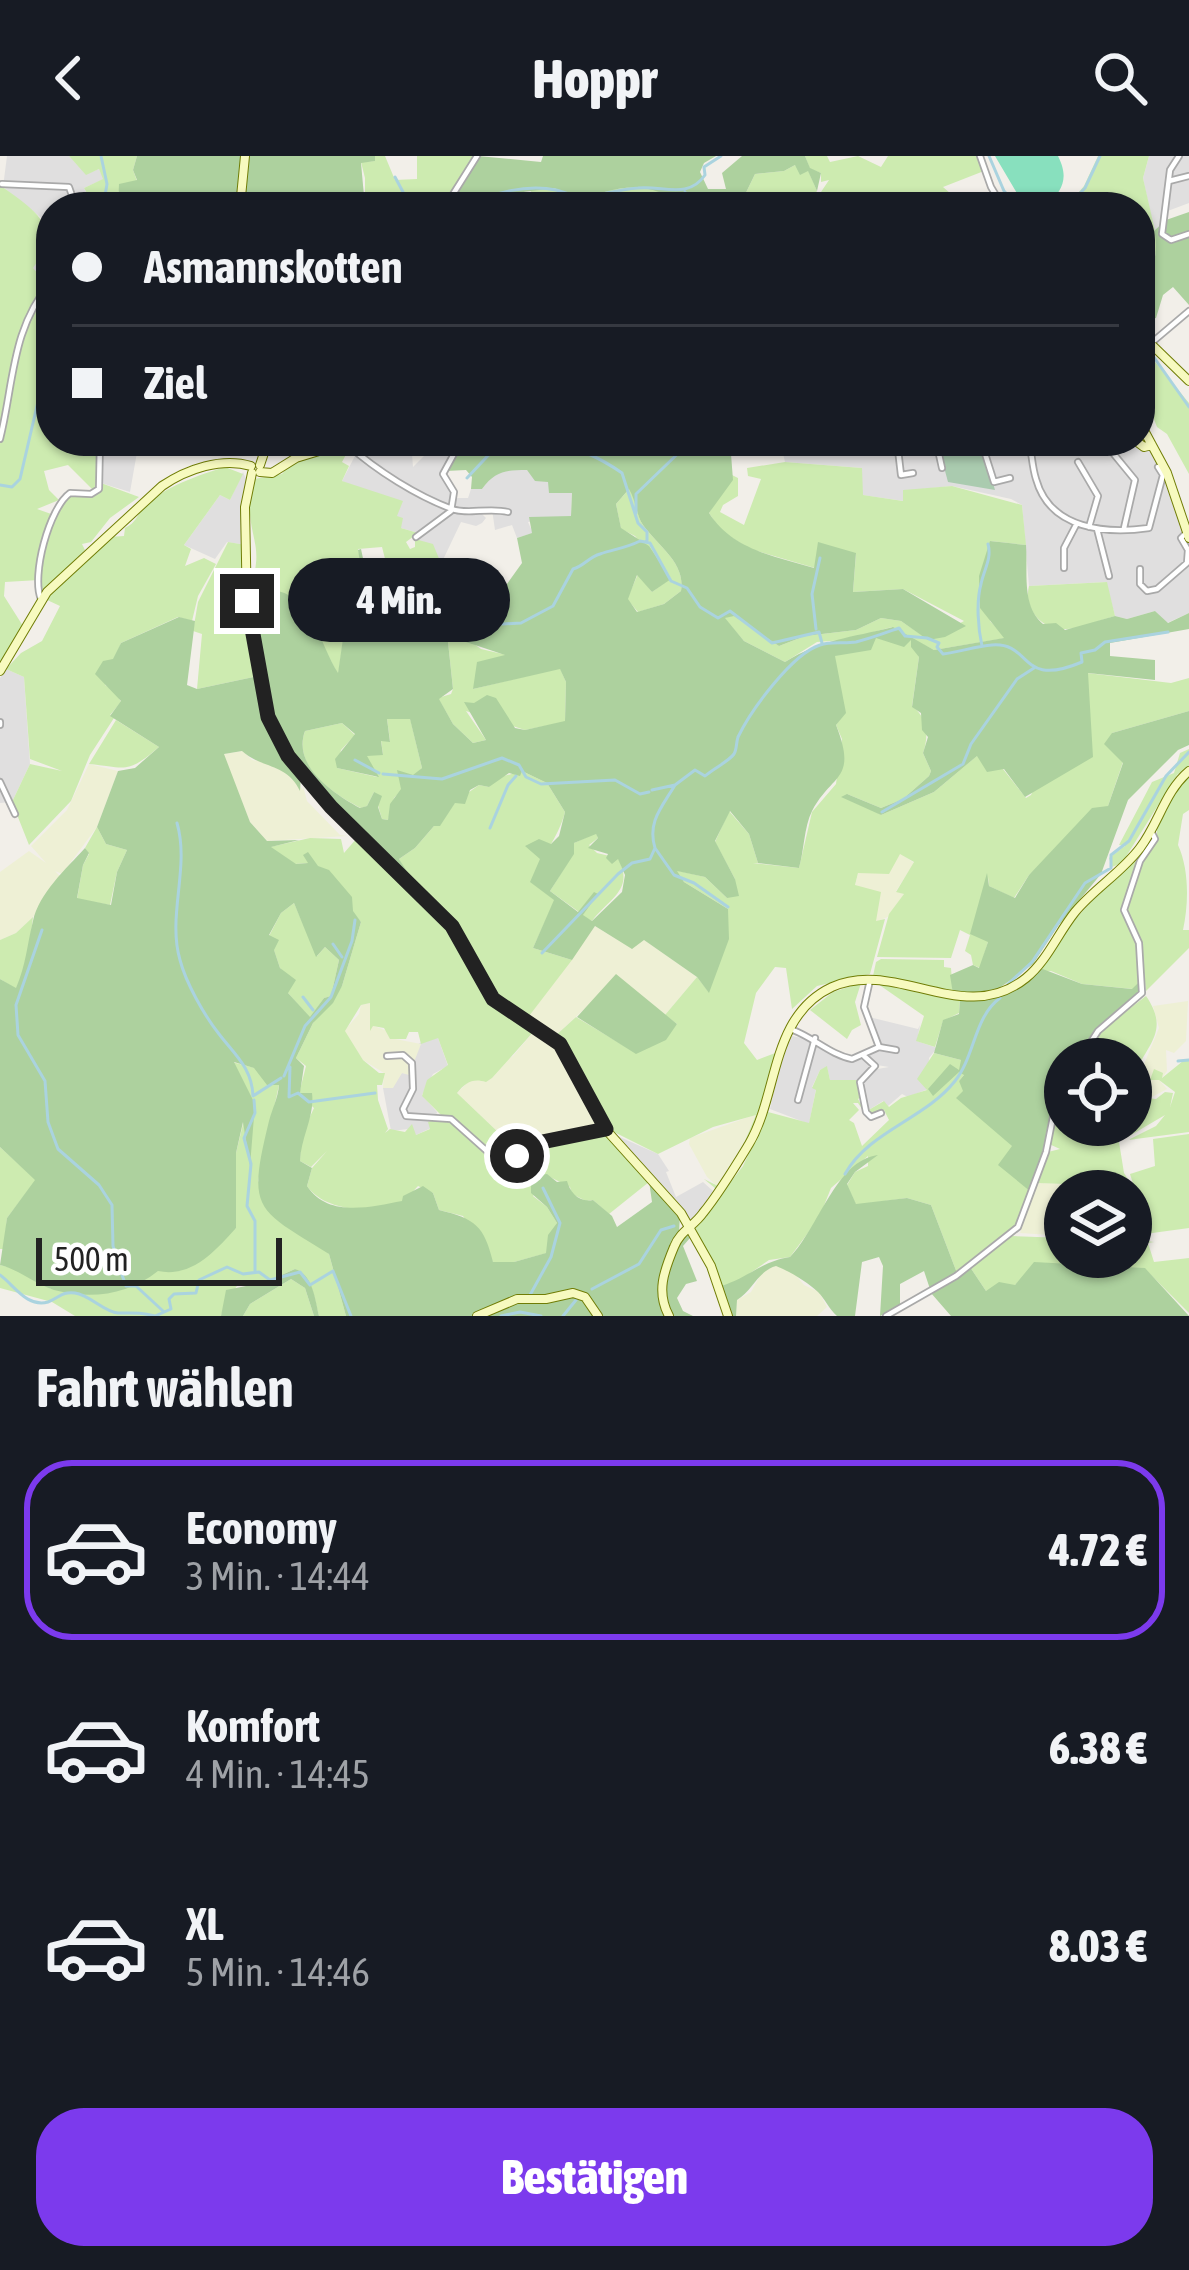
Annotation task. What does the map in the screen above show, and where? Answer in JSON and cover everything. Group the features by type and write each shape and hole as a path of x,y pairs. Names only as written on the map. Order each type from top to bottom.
{"main road":[{"path":"241,192 244,156"},
{"path":"1155,352 1189,381"},
{"path":"1155,451 1188,535"},
{"path":"261,456 246,498 249,622 268,717 288,756 331,807 452,926 493,999 560,1044 606,1129 689,1227 711,1266 728,1316"},
{"path":"1,669 41,599 166,483 228,462 277,470 303,456"},
{"path":"669,1316 662,1303 662,1284 676,1240 706,1209 754,1134 789,1029 804,1007 843,983 870,980 958,997 989,996 1009,988 1031,973 1075,913 1132,857 1189,771"},
{"path":"477,1316 517,1299 573,1292 585,1297 598,1316"}],"street":[{"path":"455,192 477,156"},
{"path":"980,156 994,192"},
{"path":"1179,156 1172,161 1163,236 1174,240 1189,234"},
{"path":"1169,182 1189,176"},
{"path":"2,184 69,187 71,192"},
{"path":"0,439 7,388 36,300"},
{"path":"1155,340 1189,311"},
{"path":"41,599 37,572 59,503 70,493 91,494 99,489 100,456"},
{"path":"368,456 416,492 451,508 490,507 508,512"},
{"path":"416,537 451,508 454,492 443,474 452,456"},
{"path":"899,456 902,475 913,473"},
{"path":"939,456 942,468"},
{"path":"986,456 994,482 1010,478"},
{"path":"1032,456 1039,488 1076,525 1093,528 1151,526 1162,475 1158,467"},
{"path":"1116,456 1134,478 1124,528"},
{"path":"1078,462 1097,496 1093,528 1109,576"},
{"path":"1064,568 1064,548 1076,525"},
{"path":"1140,569 1140,584 1150,592 1181,570 1188,553 1180,538 1188,535"},
{"path":"0,782 15,814"},
{"path":"1094,1038 1142,993 1139,943 1124,910 1140,861 1155,839 1151,831"},
{"path":"870,980 864,1007 879,1047"},
{"path":"789,1029 815,1038 843,1058 864,1056 879,1047 896,1050"},
{"path":"798,1100 815,1038"},
{"path":"387,1056 401,1054 412,1063 413,1089 405,1103 406,1116 448,1118 498,1161 542,1142 606,1129"},
{"path":"864,1056 875,1066 860,1082 866,1112 871,1118 881,1113"},
{"path":"886,1316 956,1276 1018,1226 1048,1146"}],"shaded area":[{"path":"7,156 69,156 86,174 99,169 104,179 84,188 86,192 36,192 36,214 3,187"},
{"path":"1149,156 1189,156 1189,203 1165,212 1162,226 1155,230 1155,192 1146,192 1143,178"},
{"path":"90,456 136,456 130,492 101,483"},
{"path":"355,456 412,456 413,467 424,456 454,456 446,475 456,498 468,498 471,489 482,489 504,470 527,470 572,493 571,516 528,522 533,533 517,538 512,525 495,530 492,509 480,512 486,518 482,523 461,522 441,564 415,539 418,533 401,528 397,517 342,481"},
{"path":"784,456 1155,456 1189,545 1189,613 1167,623 1155,611 1127,619 1115,616 1106,582 1029,586 1022,505 1011,499 952,486 903,491 904,501 862,495 862,468 785,462"},
{"path":"243,472 247,481 246,545 227,542 215,559 184,545 220,495 230,500"},
{"path":"6,669 24,677 30,764 12,802 0,803 0,678"},
{"path":"869,1017 918,1029 920,1025 917,1041 937,1048 929,1058 928,1089 908,1097 902,1094 888,1106 883,1101 867,1111 862,1081 872,1070 889,1067 867,1056 881,1045"},
{"path":"792,1036 812,1040 796,1101 799,1101 815,1041 841,1059 867,1059 873,1064 850,1082 830,1080 827,1067 820,1070 812,1087 816,1089 809,1124 770,1109 783,1052"},
{"path":"438,1038 448,1066 433,1074 422,1095 437,1112 435,1120 431,1128 416,1135 408,1129 391,1131 383,1088 402,1073 409,1074 418,1044"},
{"path":"613,1134 658,1154 676,1197 703,1182 713,1191 692,1221"}],"green space":[{"path":"69,156 137,156 133,170 137,181 118,192 86,192 84,188 103,179 99,169 86,175"},
{"path":"137,156 375,156 375,161 361,163 364,192 119,192 119,184 137,180 133,170"},
{"path":"375,156 385,156 395,180 417,179 417,156 476,156 454,192 365,192 361,162 375,161"},
{"path":"478,156 541,162 543,156 716,156 700,172 708,189 726,189 722,173 742,156 805,156 810,168 821,173 817,191 808,171 800,175 795,165 755,174 746,192 629,188 563,192 554,188 456,192"},
{"path":"805,156 827,156 830,162 858,156 881,167 888,156 979,156 984,171 943,187 949,192 821,192 829,180 821,182 821,173 810,169"},
{"path":"995,156 1058,156 1064,178 1058,192 1016,192"},
{"path":"1098,156 1149,156 1143,178 1146,192 1079,192"},
{"path":"795,165 808,170 817,191 746,192 755,174"},
{"path":"0,185 36,214 36,456 98,456 95,492 101,483 139,497 110,518 91,542 82,544 85,550 42,593 39,580 5,582 4,596 23,626 0,668","holes":["68,465 93,495 72,494 54,515 37,509 59,500 49,490 44,471"]},
{"path":"642,186 659,191 600,192"},
{"path":"1189,212 1189,233 1170,239 1161,234 1174,242 1189,236 1189,305 1173,287 1163,295 1155,318 1155,230 1166,220"},
{"path":"1155,362 1189,403 1189,474 1167,434 1157,427"},
{"path":"313,456 345,456 342,462 349,466 342,481 403,501 397,516 403,518 401,528 418,533 406,542 410,549 415,539 433,544 452,590 477,582 482,603 460,610 447,593 395,598 382,547 358,549 370,604 348,611 338,675 311,615 278,592 273,630 252,631 256,554 250,505 254,479 282,474 291,463"},
{"path":"454,456 731,456 733,480 709,513 730,536 756,550 814,568 818,542 856,553 853,592 903,589 966,626 928,640 901,621 881,618 856,630 805,636 779,646 734,616 725,618 744,641 785,662 824,644 893,627 934,650 1004,638 980,608 979,576 990,541 1026,545 1028,598 1043,624 1056,623 1065,630 1155,611 1168,623 1189,613 1189,629 1110,643 1110,656 1155,660 1155,680 1088,673 1093,757 1025,797 1004,769 987,772 977,756 934,792 881,815 841,797 847,794 881,808 903,799 929,776 923,753 928,737 922,730 921,713 912,707 919,657 911,640 904,647 876,638 871,650 835,656 846,713 836,725 843,767 812,811 799,868 758,863 749,834 730,811 715,841 739,896 727,898 705,877 677,871 684,882 728,909 729,939 709,993 697,977 644,940 632,949 595,926 572,960 533,948 554,900 530,882 540,859 525,846 539,839 551,844 559,836 565,812 547,783 522,771 520,776 509,773 489,787 470,790 465,804 455,803 440,826 434,826 399,859 408,878 335,809 277,733 252,631 273,629 278,591 308,614 338,673 345,625 331,622 327,610 348,611 377,600 370,568 361,568 358,550 364,563 385,562 396,598 447,592 460,610 502,591 522,563 517,538 532,533 529,517 571,516 572,493 549,493 548,482 535,481 527,470 502,473 482,489 471,489 472,477 466,470 446,471","holes":["629,489 643,525 670,555 681,581 681,591 664,604 637,612 628,599 637,575 652,592 671,579 649,546 621,528 616,504","455,631 463,641 505,655 477,662 473,689 560,669 566,682 565,721 515,728 496,698 487,695 474,703 464,702 486,740 473,743 453,724 439,699 453,689 448,642","387,719 410,719 422,768 413,775 397,770 401,789 390,804 388,820 382,819 378,807 382,796 374,792 367,806 360,808 328,787 310,767 303,744 305,731 342,723 355,734 335,759 337,768 379,777 367,756 383,755 381,741 390,742","596,834 598,838 588,848 608,854 612,864 618,859 625,875 622,892 592,921 583,915 598,894 594,892 578,912 550,891 574,854 574,843"]},
{"path":"941,456 985,456 995,490 948,482"},
{"path":"785,462 862,468 863,495 903,501 903,490 952,486 1022,505 1026,545 990,541 990,621 1006,638 934,650 912,639 919,657 912,706 924,722 923,753 931,771 903,799 881,808 847,794 881,815 934,792 978,755 1003,769 1026,798 1031,795 1087,673 1171,683 1189,678 1189,711 1112,733 1123,762 1108,806 1029,875 1014,898 989,886 988,877 988,942 980,968 965,951 970,935 960,930 951,958 877,957 889,914 904,894 896,892 914,862 900,854 889,874 858,873 855,885 881,892 876,921 885,919 870,974 817,986 792,1009 786,968 775,967 756,993 744,1043 757,1060 778,1052 757,1124 718,1188 715,1188 704,1179 718,1186 756,1115 713,1127 658,1154 608,1129 554,1037 576,1017 636,1053 677,1024 665,1015 697,977 708,991 728,909 684,882 675,870 705,877 727,898 735,879 715,842 729,811 749,834 758,863 753,863 799,868 812,812 836,784 842,739 836,725 845,712 834,656 876,637 904,646 892,627 817,642 785,662 744,641 724,618 734,615 779,646 805,636 856,630 881,618 901,621 929,640 964,621 903,589 853,592 856,554 815,568 750,549 721,531 709,513 732,475 738,478 738,496 720,512 744,525 761,479 748,476 747,468"},
{"path":"225,467 243,474 230,500 220,495 184,545 191,549 185,566 204,558 216,564 198,596 192,621 178,617 121,643 105,685 121,702 110,715 114,718 90,755 71,801 29,845 12,802 30,764 62,771 30,759 24,677 6,669 42,641 60,606 45,599 108,537 124,536 125,528 161,493"},
{"path":"630,488 641,521 675,563 681,581 681,591 664,604 638,612 627,599 638,574 652,592 671,578 635,536 621,529 616,504"},
{"path":"228,542 246,545 246,566 232,571 229,593 245,597 258,676 197,689 202,634 193,631 198,602"},
{"path":"1107,582 1115,616 1085,626 1050,626 1029,603 1029,586"},
{"path":"179,617 195,621 187,685 197,689 258,676 289,759 301,776 300,791 288,775 242,751 224,754 250,822 267,841 299,840 271,847 296,864 308,863 303,855 308,852 352,897 353,911 361,922 342,986 313,1023 296,1058 304,1066 300,1093 312,1093 300,1161 312,1168 307,1186 326,1203 350,1208 402,1201 423,1186 433,1193 439,1210 476,1226 493,1262 514,1262 546,1253 548,1235 557,1223 531,1193 531,1184 539,1175 567,1181 576,1196 593,1200 617,1227 652,1202 649,1181 680,1214 679,1233 690,1238 683,1246 697,1281 686,1284 677,1298 683,1311 693,1316 346,1316 329,1254 272,1215 259,1191 262,1151 279,1085 267,1085 254,1068 234,1062 255,1104 250,1166 243,1122 236,1153 236,1228 211,1254 192,1267 158,1271 134,1286 95,1295 54,1290 0,1265 7,1218 35,1180 0,1147 0,979 16,988 41,901 85,848 89,853 77,898 111,905 127,850 106,844 97,827 118,771 135,768 159,747 110,716 121,701 95,674 103,661 113,659 121,643","holes":["294,903 316,957 325,947 339,960 331,996 310,1017 288,993 296,980 280,968 274,950 279,940 269,935 281,913"]},
{"path":"455,630 481,649 507,655 493,660 473,689 560,668 566,682 565,722 525,730 466,711 486,740 473,743 453,724 438,698 453,689 448,642"},
{"path":"1189,711 1189,745 1178,750 1128,800 1101,874 1033,964 998,989 953,994 950,975 973,965 979,968 988,942 970,934 987,873 989,886 1015,898 1029,875 1092,808 1108,806 1123,763 1104,744 1112,733"},
{"path":"410,718 422,768 394,798 388,820 382,819 374,792 361,808 328,787 304,756 305,731 342,723 355,735 341,750 337,768 377,777 365,754 383,755 381,740 390,741 387,719"},
{"path":"116,720 159,747 127,767 89,764"},
{"path":"1189,749 1189,766 1177,775 1122,863 1112,867 1109,858 1125,846 1119,845 1152,782 1174,773 1180,753"},
{"path":"243,751 252,760 275,764 294,777 303,790 303,786 307,801 340,835 347,836 267,841 250,822 223,754"},
{"path":"89,764 118,771 97,827 62,874 55,871 60,876 33,917 0,940 0,872 29,851 46,863 31,846 67,810"},
{"path":"522,771 547,783 565,812 531,882 555,900 533,948 572,960 526,1020 492,995 462,938 409,880 399,859 440,825 455,802 479,785 489,787 497,778"},
{"path":"1189,775 1189,810 1183,814 1178,845 1186,875 1183,930 1189,930 1189,948 1146,991 1141,943 1126,910 1142,860 1157,839 1157,827"},
{"path":"333,812 451,927 491,999 557,1045 535,1030 492,1078 470,1082 457,1093 519,1152 502,1162 534,1146 603,1131 649,1182 609,1214 548,1176 533,1196 557,1223 547,1253 493,1262 463,1216 439,1210 433,1193 418,1186 403,1201 365,1209 338,1206 307,1186 312,1168 327,1151 311,1167 300,1161 301,1136 314,1108 299,1094 306,1066 296,1058 313,1023 342,986 361,922 309,863 295,864 270,847 310,838 341,839 344,853 357,838","holes":["370,1003 370,1031 373,1026 384,1028 390,1039 406,1039 409,1032 418,1032 421,1044 438,1038 448,1065 427,1080 422,1096 442,1116 428,1122 430,1129 416,1135 412,1124 405,1132 390,1129 385,1133 388,1129 377,1085 382,1085 385,1073 363,1060 345,1031 361,1005"]},
{"path":"97,827 106,844 127,850 110,905 77,899 89,854 85,848"},
{"path":"596,833 598,838 589,845 597,853 618,858 624,878 618,893 592,921 582,916 597,895 579,912 550,891 573,854 574,843"},
{"path":"1152,836 1122,910 1138,943 1141,980 1133,989 1082,984 1043,972 1040,968 1067,928"},
{"path":"900,853 914,863 896,891 904,894 902,900 892,915 876,922 875,912 855,885 858,873"},
{"path":"294,903 317,956 325,947 339,960 331,996 324,998 310,1018 288,993 288,976 280,968 269,936 281,913"},
{"path":"33,917 28,960 16,989 0,979 0,940"},
{"path":"595,926 631,948 643,939 697,977 665,1015 616,975 554,1037 526,1020"},
{"path":"881,959 944,960 944,967 951,968 953,994 873,976"},
{"path":"1040,968 1082,984 1132,989 1141,980 1142,990 1092,1038 1044,1038 1044,1146 1031,1192 998,1165 1012,1146 956,1098 963,1091 959,1081 964,1075 959,1072 933,1096 928,1089 950,1064 959,1070 961,1060 934,1053 943,1020 959,1014 960,1000 983,1000 1023,984"},
{"path":"616,974 677,1024 666,1040 636,1054 577,1017"},
{"path":"861,983 855,1002 861,1025 847,1039 810,1010 833,992"},
{"path":"878,984 960,1000 959,1013 943,1021 935,1047 916,1041 924,1016"},
{"path":"1146,996 1156,1019 1152,1039 1096,1038"},
{"path":"1188,1001 1186,1041 1174,1053 1166,1050 1167,1071 1160,1081 1167,1089 1152,1097 1152,1045 1159,1028 1153,1006"},
{"path":"370,1003 374,1026 390,1032 390,1038 421,1044 409,1075 402,1073 393,1088 383,1088 384,1073 363,1060 344,1031 361,1005"},
{"path":"535,1030 557,1045 602,1127 519,1152 457,1093 513,1056"},
{"path":"934,1053 961,1060 964,1075 959,1081 1013,1147 1031,1192 1016,1227 957,1273 931,1205 907,1198 856,1205 847,1185 855,1172 868,1166 868,1156 831,1188 819,1218 790,1257 769,1260 723,1292 730,1316 695,1229 743,1166 768,1112 809,1123 816,1090 812,1088 827,1066 830,1080 860,1080 858,1099 869,1119 853,1103 859,1110 849,1120 862,1146 889,1120 884,1110 871,1116 867,1111 884,1101 889,1107 927,1090 917,1079"},
{"path":"1189,1060 1189,1132 1152,1137 1152,1128 1165,1115 1152,1123 1152,1099 1173,1093 1170,1107 1175,1092 1152,1080 1154,1069 1163,1073 1162,1078"},
{"path":"232,1062 255,1068 279,1085 258,1181 329,1254 346,1316 319,1316 309,1283 295,1269 266,1282 237,1286 221,1316 75,1316 52,1302 0,1288 0,1265 17,1269 51,1289 158,1271 236,1228 236,1153 244,1120 248,1154 250,1131"},
{"path":"757,1114 717,1186 707,1177 690,1138"},
{"path":"1189,1134 1189,1228 1152,1233 1152,1170 1142,1170 1155,1166 1153,1139"},
{"path":"1053,1146 1120,1146 1124,1170 1044,1170 1044,1183 1037,1183 1048,1152 1060,1149"},
{"path":"0,1147 36,1180 7,1218 4,1249 0,1249"},
{"path":"878,1155 847,1184 856,1204 907,1198 931,1205 957,1273 930,1289 924,1271 900,1284 900,1306 880,1316 883,1266 879,1257 862,1262 855,1316 837,1316 814,1288 776,1266 737,1300 736,1316 732,1316 721,1286 790,1257 850,1169"},
{"path":"1037,1183 1044,1183 1044,1235 1020,1233"},
{"path":"1012,1236 1044,1237 1044,1266 1034,1266 1015,1285 986,1291 970,1267"},
{"path":"1152,1256 1154,1262 1189,1258 1189,1313 1152,1276"},
{"path":"1034,1262 1044,1263 1044,1278 1152,1276 1189,1316 951,1316 931,1293 970,1267 986,1291 999,1282 1015,1285"},
{"path":"776,1265 819,1292 827,1307 817,1316 736,1316 737,1300 751,1292 762,1272"},
{"path":"295,1269 309,1282 319,1316 314,1316 305,1288 291,1279 250,1304 243,1316 221,1316 226,1290 266,1282"},
{"path":"291,1279 305,1288 314,1316 243,1316 250,1304"}],"waterway":[{"path":"101,156 106,192"},
{"path":"614,192 691,187 705,175 704,167 721,156"},
{"path":"989,156 1005,192"},
{"path":"1081,192 1100,156"},
{"path":"395,177 403,192"},
{"path":"505,192 545,188 562,192"},
{"path":"1155,359 1189,407"},
{"path":"0,485 12,487 20,479 36,410"},
{"path":"467,478 488,456"},
{"path":"592,456 622,473 647,542"},
{"path":"636,513 636,494 675,456"},
{"path":"389,607 401,616 441,621 476,616 503,624 521,623 553,606 573,569 596,555 640,541 650,543 671,581 687,588 700,607 718,618 730,611 772,643 819,632 822,643"},
{"path":"982,646 978,599 988,544"},
{"path":"816,629 812,594 820,558"},
{"path":"652,790 675,785 695,770 705,776 728,760 773,684 797,659 820,645 856,642 899,628 905,636 939,643 943,654 1005,646 1036,668 1047,670 1082,662 1081,653 1105,642 1168,632"},
{"path":"882,812 963,764 971,744 1017,679 1034,668"},
{"path":"1008,984 1032,962 1085,883 1111,868 1111,855 1129,841 1166,776 1189,752"},
{"path":"383,774 442,779 502,758 519,765 526,777 541,784 615,780 640,794 649,792"},
{"path":"355,760 379,773"},
{"path":"490,828 516,776"},
{"path":"542,953 618,874 632,863 650,859 655,848 654,822 675,785"},
{"path":"177,823 181,857 177,943 187,979 207,1018 246,1070 253,1096 281,1078"},
{"path":"655,848 674,875 728,907"},
{"path":"284,1076 305,1026 331,997 355,920"},
{"path":"42,930 16,1005 18,1035 45,1081 48,1122 58,1149 99,1185 112,1205 113,1246 121,1269"},
{"path":"333,944 342,957"},
{"path":"303,997 313,1010"},
{"path":"845,1174 868,1147 929,1106 955,1081 985,1015 1000,998"},
{"path":"1178,1061 1189,1060"},
{"path":"290,1067 289,1097 298,1093 309,1102 375,1093"},
{"path":"254,1100 255,1113 244,1138 251,1164 247,1206 255,1221 255,1271"},
{"path":"530,1295 551,1257 560,1223 543,1188"},
{"path":"592,1289 639,1264 661,1230 674,1226"},
{"path":"0,1275 34,1302 75,1293 113,1312 155,1316 171,1309 169,1299 174,1294 196,1293 199,1280 227,1267 243,1274 259,1272 270,1280 300,1272 310,1285 333,1271 351,1316"},
{"path":"121,1272 126,1286 136,1286 163,1311"},
{"path":"563,1316 576,1300"},
{"path":"501,1316 520,1312 541,1316"}],"route":[{"path":"247,601 268,717 288,756 331,807 452,926 493,999 560,1044 606,1129 542,1142 517,1156"}]}
